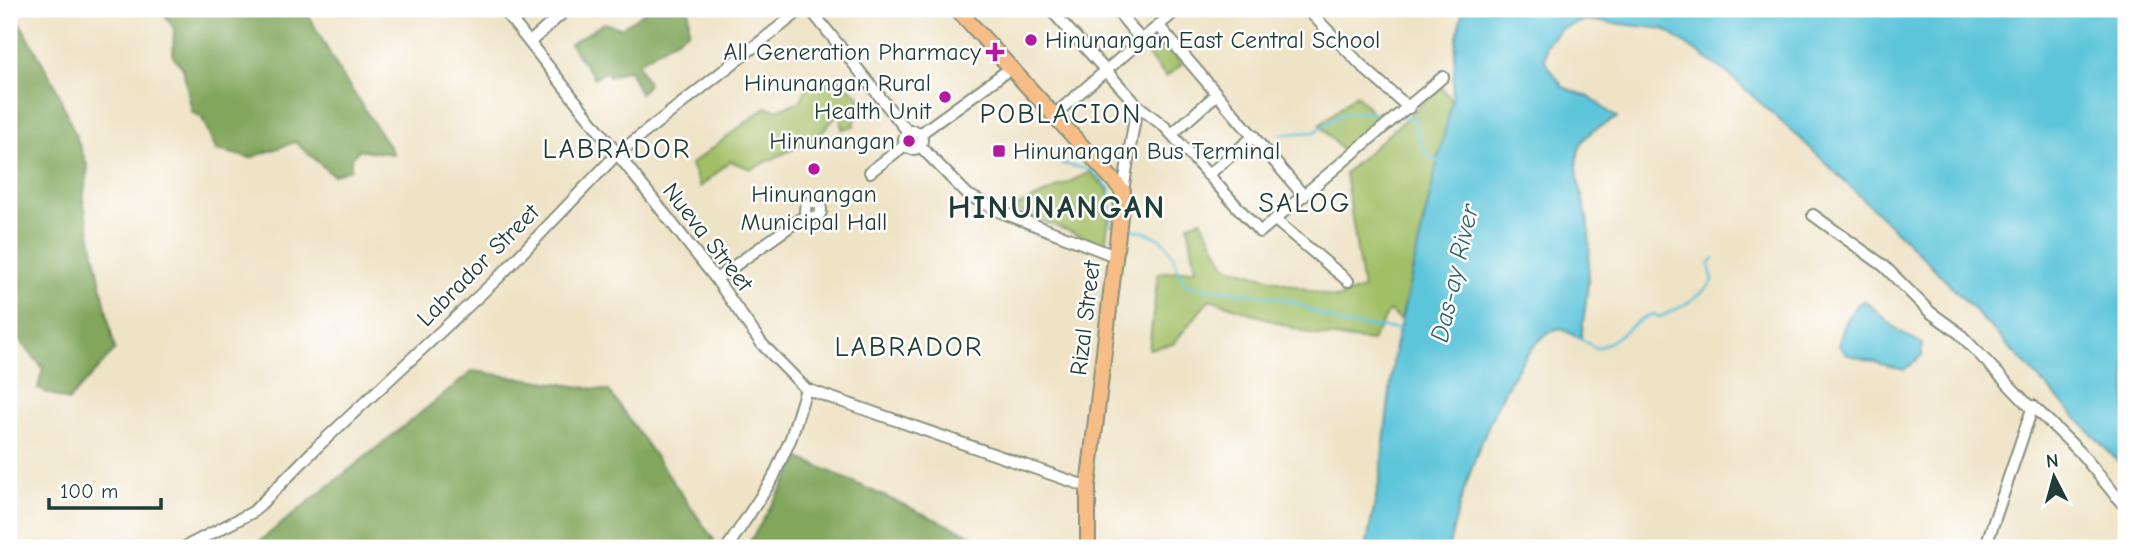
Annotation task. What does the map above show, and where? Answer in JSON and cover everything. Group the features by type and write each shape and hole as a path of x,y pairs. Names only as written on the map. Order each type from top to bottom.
{"main road":[{"path":"957,9 1124,191"},
{"name":"Rizal Street","path":"1088,548 1088,487 1124,191"}],"street":[{"name":"Nueva Street","path":"503,9 716,279 762,344 806,389"},
{"path":"530,42 567,9"},
{"name":"Labrador Street","path":"183,548 253,512 317,447 497,279 616,155 802,9"},
{"path":"810,9 908,132"},
{"path":"1050,9 1104,71 1137,105 1172,134 1260,232 1402,114 1424,91 1443,78"},
{"path":"1116,9 1141,40"},
{"path":"1054,115 1178,9"},
{"path":"1307,9 1364,68 1402,114"},
{"path":"1158,25 1304,196"},
{"path":"920,134 1011,68"},
{"path":"1172,134 1217,93"},
{"path":"1124,191 1137,105"},
{"path":"908,132 916,131 920,134"},
{"path":"905,145 908,132"},
{"path":"920,134 920,146 968,195 1001,212 1115,256"},
{"path":"1208,175 1254,136"},
{"path":"905,145 911,149 920,146"},
{"path":"870,172 905,145"},
{"path":"716,279 806,215"},
{"path":"1813,215 1884,266 1930,312 1959,333 2032,409"},
{"path":"1275,220 1348,281"},
{"path":"727,548 773,478 791,438 806,389 1088,487"},
{"path":"2032,409 2034,406 2080,452 2126,508"},
{"path":"1985,548 2032,409"}],"green space":[{"path":"9,9 12,9 56,87 88,167 83,200 115,350 68,401 38,389 43,368 9,328"},
{"path":"172,9 305,9 340,72 394,154 359,150 351,158 351,169 333,175 295,142 250,158 216,150 202,118 192,112 183,68 173,56 174,29 165,15"},
{"path":"649,9 689,9 689,31 638,63 648,84 640,94 629,69 609,77 607,71 594,78 570,44 604,23 621,28"},
{"path":"1159,37 1182,64 1166,77 1143,50"},
{"path":"839,78 861,98 854,126 842,129 839,113 817,138 751,169 730,161 700,187 691,164 766,107 776,110 801,101 806,89"},
{"path":"1441,87 1452,100 1401,320 1389,311 1372,341 1314,335 1210,299 1173,344 1149,349 1158,273 1196,269 1188,224 1201,220 1226,266 1337,298 1363,289 1345,173"},
{"path":"1356,94 1382,124 1346,155 1320,125"},
{"path":"1090,172 1108,190 1109,218 1105,245 1012,209"},
{"path":"473,371 609,391 714,540 701,548 251,548"},
{"path":"800,458 999,548 746,548"}],"water":[{"name":"Das-ay River","path":"1463,9 2126,9 2126,470 1928,262 1802,140 1727,73 1664,29 1586,20 1560,29 1546,45 1545,61 1563,87 1589,97 1617,118 1586,137 1577,158 1578,179 1588,222 1589,246 1588,286 1581,339 1560,328 1541,339 1523,361 1505,390 1474,460 1449,548 1366,548 1380,477 1395,347 1452,100 1456,42"},
{"path":"1864,300 1899,331 1922,344 1922,355 1904,370 1846,354 1839,345 1847,320"}],"waterway":[{"path":"1281,134 1314,132 1345,112 1394,114"},
{"path":"1404,116 1415,119 1417,133 1425,151 1441,163"},
{"path":"1028,147 1051,159"},
{"path":"1062,164 1092,170 1110,189 1112,226"},
{"path":"1126,228 1152,235 1166,244 1185,285 1287,299 1344,325 1400,329"},
{"path":"1578,337 1596,348 1646,317 1654,314 1659,317 1682,306 1713,281 1709,265 1714,258"}],"place":[{"name":"Hinunangan East Central School","path":"1031,40"},
{"name":"All Generation Pharmacy","path":"995,52"},
{"name":"Hinunangan Rural Health Unit","path":"945,97"},
{"name":"Hinunangan","path":"909,141"},
{"name":"Hinunangan Bus Terminal","path":"999,151"},
{"name":"Hinunangan Municipal Hall","path":"814,169"}],"district":[{"name":"POBLACION","path":"1061,113"},
{"name":"LABRADOR","path":"617,148"},
{"name":"SALOG","path":"1305,202"},
{"name":"HINUNANGAN","path":"1057,207"},
{"name":"LABRADOR","path":"909,346"}]}
